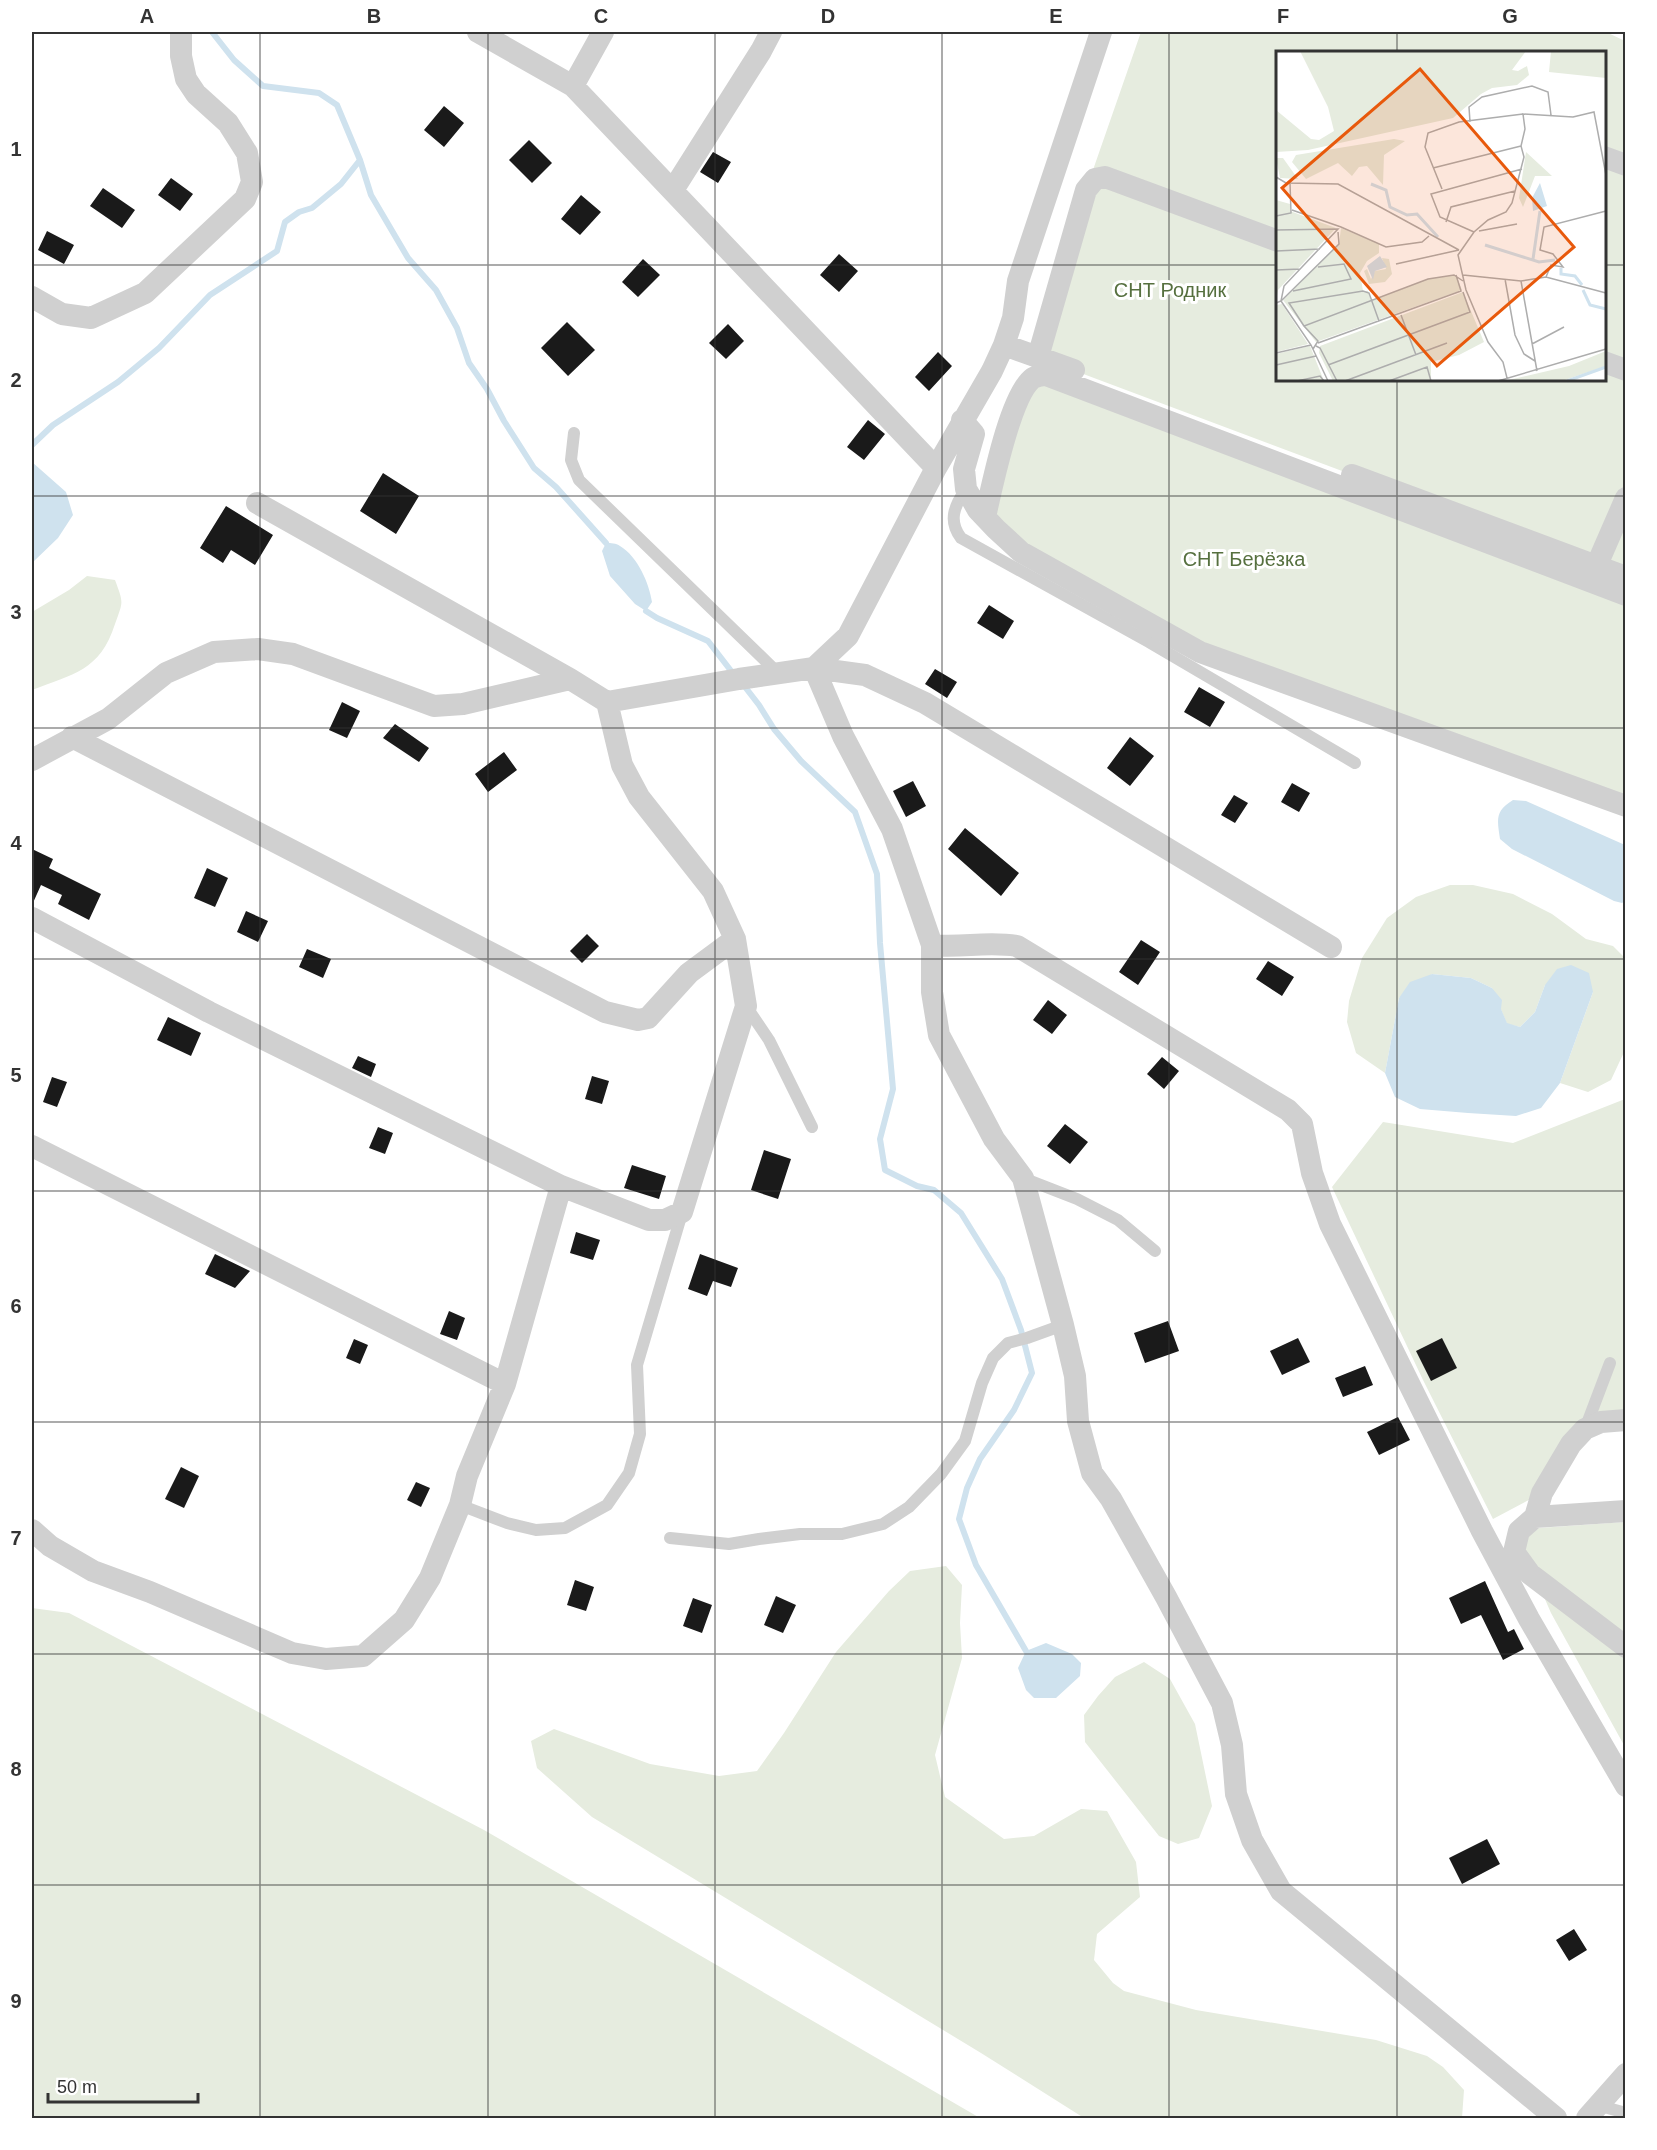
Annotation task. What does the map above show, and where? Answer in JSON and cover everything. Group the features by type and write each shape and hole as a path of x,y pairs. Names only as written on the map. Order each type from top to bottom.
{"street":[{"path":"32,297 62,314 91,318 145,293 245,200 252,182 247,153 228,123 196,94 186,79 181,56 181,32"},
{"path":"478,32 573,86 936,468"},
{"path":"573,86 603,32"},
{"path":"674,190 771,32"},
{"path":"814,668 848,636 936,468 992,371 1004,345 1013,318 1018,282 1101,32"},
{"path":"1606,157 1626,165"},
{"path":"1038,357 1086,190 1095,179 1106,177 1276,240"},
{"path":"1004,345 1626,577"},
{"path":"1606,362 1626,370"},
{"path":"985,517 1006,430 1025,386 1034,377 1046,375 1626,595"},
{"path":"962,420 974,434 964,469 966,489 985,517 1022,552 1200,652 1626,806"},
{"path":"1596,567 1626,498"},
{"path":"257,502 607,702 814,668 865,675 925,703 1331,947"},
{"path":"32,760 108,719 166,673 214,652 258,649 293,654 434,706 463,704 570,679"},
{"path":"814,668 843,736 892,829 932,945 932,992 939,1035 994,1139 1023,1178 1075,1376 1078,1421 1092,1473 1116,1509 1222,1703 1232,1745 1236,1794 1252,1840 1281,1891 1556,2118"},
{"path":"32,918 209,1012 561,1186 649,1220 665,1220 682,1212 746,1006 735,939 713,891 639,796 621,765 607,702"},
{"path":"72,737 606,1012 638,1020 648,1018 689,973 735,939"},
{"path":"932,945 954,947 996,943 1017,946 1239,1079 1288,1110 1302,1124 1312,1173 1330,1224 1482,1532 1529,1619 1626,1786"},
{"path":"32,1146 505,1384"},
{"path":"32,1530 50,1546 93,1571 150,1592 292,1653 326,1659 363,1656 404,1620 430,1578 505,1384 561,1186"},
{"path":"1626,1420 1601,1422 1585,1429 1571,1444 1542,1493 1535,1517 1519,1531 1514,1551 1530,1574 1626,1647"},
{"path":"1535,1517 1626,1511"},
{"path":"1592,2112 1626,2074"}],"lane":[{"path":"574,433 571,460 579,480 778,673"},
{"path":"966,489 953,511 954,529 961,538 1149,642 1355,764"},
{"path":"746,1006 769,1040 812,1127"},
{"path":"1023,1178 1077,1199 1118,1220 1155,1251"},
{"path":"460,1505 507,1523 536,1530 565,1528 607,1505 629,1473 640,1434 638,1365 682,1212"},
{"path":"670,1538 729,1544 800,1534 843,1534 883,1524 909,1507 941,1474 965,1442 982,1383 993,1358 1008,1343 1063,1325"},
{"path":"1585,1429 1610,1363"},
{"path":"1592,2112 1626,2113"}],"green space":[{"name":"СНТ Родник","path":"1141,32 1606,32 1625,41 1625,577 1038,357 1086,190"},
{"name":"СНТ Берёзка","path":"1034,377 1625,595 1625,806 1200,652 985,517"},
{"path":"87,576 115,580 118,588 121,606 109,640 93,661 83,669 32,690 32,612 69,590"},
{"path":"1450,885 1473,885 1513,894 1552,914 1586,939 1613,946 1625,958 1625,1050 1611,1080 1588,1092 1560,1083 1593,992 1545,985 1535,1012 1520,1027 1507,1024 1492,988 1471,978 1432,974 1399,998 1385,1073 1356,1053 1347,1022 1349,1001 1362,958 1387,918 1416,897"},
{"path":"1625,1099 1625,1420 1601,1422 1542,1493 1493,1519 1423,1380 1332,1187 1383,1122 1513,1143"},
{"path":"1625,1522 1625,1747 1551,1613 1524,1551 1527,1537 1539,1528"},
{"path":"946,1566 962,1585 960,1623 962,1658 935,1755 945,1797 1004,1839 1034,1836 1081,1809 1107,1811 1136,1862 1140,1897 1097,1934 1094,1960 1113,1983 1124,1991 1196,2010 1376,2040 1427,2056 1443,2067 1464,2090 1462,2118 1084,2118 592,1817 537,1768 531,1741 554,1729 650,1764 719,1776 757,1771 836,1652 889,1591 910,1571"},
{"path":"32,1608 69,1613 484,1830 980,2118 32,2118"},
{"path":"1144,1662 1170,1679 1195,1724 1212,1806 1199,1838 1178,1844 1159,1836 1085,1742 1084,1715 1098,1696 1115,1677"}],"water":[{"path":"32,462 66,492 73,515 58,538 32,563"},
{"path":"606,543 620,546 637,564 645,579 652,602 646,611 635,604 610,576 602,551"},
{"path":"1513,800 1526,801 1625,845 1625,901 1622,903 1614,901 1512,849 1500,839 1498,826 1500,812"},
{"path":"1571,965 1589,973 1593,992 1560,1083 1541,1108 1516,1116 1468,1113 1420,1109 1395,1097 1385,1073 1399,998 1410,982 1432,974 1471,978 1492,988 1502,1000 1501,1009 1507,1023 1520,1027 1535,1012 1545,985 1557,969"},
{"path":"1046,1643 1072,1654 1081,1663 1080,1676 1056,1698 1034,1698 1026,1690 1018,1668 1026,1651"}],"building":[{"path":"444,106 464,123 444,147 424,130"},
{"path":"529,140 552,163 532,183 509,160"},
{"path":"713,152 731,162 718,183 700,172"},
{"path":"171,178 193,194 180,211 158,195"},
{"path":"103,188 135,210 122,228 90,206"},
{"path":"581,195 601,212 580,235 561,219"},
{"path":"47,231 74,245 64,264 38,250"},
{"path":"839,254 858,271 839,292 820,275"},
{"path":"643,259 660,275 638,297 622,282"},
{"path":"567,322 595,350 568,376 541,348"},
{"path":"728,324 744,341 726,359 709,343"},
{"path":"938,352 952,366 929,391 915,377"},
{"path":"868,420 885,434 864,460 847,447"},
{"path":"383,473 419,496 396,534 360,511"},
{"path":"226,506 273,535 255,565 231,550 223,563 200,548"},
{"path":"989,605 1014,621 1003,639 977,623"},
{"path":"935,669 957,682 947,698 925,684"},
{"path":"1199,687 1225,702 1210,727 1184,712"},
{"path":"342,702 360,711 347,738 329,730"},
{"path":"395,724 429,748 419,762 383,738"},
{"path":"1130,737 1154,756 1130,786 1107,768"},
{"path":"504,752 517,770 488,792 475,774"},
{"path":"913,781 926,806 906,817 893,791"},
{"path":"1292,783 1310,793 1299,812 1281,802"},
{"path":"1234,795 1248,803 1235,823 1221,815"},
{"path":"965,828 1019,873 1001,896 948,849"},
{"path":"32,849 53,859 49,868 101,894 89,920 58,904 62,895 41,885 32,905"},
{"path":"207,868 228,878 215,907 194,898"},
{"path":"246,911 268,921 258,942 237,932"},
{"path":"587,934 599,946 582,963 570,951"},
{"path":"1141,940 1160,952 1138,985 1119,972"},
{"path":"307,949 331,959 323,978 299,967"},
{"path":"1268,961 1294,977 1282,996 1256,979"},
{"path":"1048,1000 1067,1015 1052,1034 1033,1020"},
{"path":"168,1017 201,1033 191,1056 157,1040"},
{"path":"358,1056 376,1064 371,1077 352,1068"},
{"path":"1162,1057 1179,1071 1164,1089 1147,1074"},
{"path":"592,1076 609,1081 602,1104 585,1099"},
{"path":"52,1077 67,1082 57,1107 43,1102"},
{"path":"1065,1124 1088,1142 1070,1164 1047,1146"},
{"path":"378,1127 393,1133 385,1154 369,1148"},
{"path":"764,1150 791,1159 778,1199 751,1190"},
{"path":"632,1165 666,1176 659,1199 624,1188"},
{"path":"576,1232 600,1240 593,1260 570,1253"},
{"path":"215,1254 250,1271 235,1288 205,1274"},
{"path":"700,1254 738,1268 731,1287 713,1281 707,1296 688,1289"},
{"path":"449,1311 465,1318 457,1340 440,1334"},
{"path":"1168,1321 1179,1351 1145,1363 1134,1333"},
{"path":"1298,1338 1310,1362 1282,1375 1270,1351"},
{"path":"1442,1338 1457,1368 1431,1381 1416,1351"},
{"path":"354,1339 368,1345 360,1364 346,1358"},
{"path":"1365,1366 1373,1385 1343,1397 1335,1378"},
{"path":"1398,1417 1410,1440 1379,1455 1367,1432"},
{"path":"181,1467 199,1476 184,1508 165,1499"},
{"path":"416,1482 430,1488 421,1507 407,1500"},
{"path":"575,1580 594,1587 586,1611 567,1605"},
{"path":"1485,1581 1508,1632 1514,1629 1524,1649 1503,1660 1481,1615 1461,1624 1449,1598"},
{"path":"776,1596 796,1605 783,1633 764,1625"},
{"path":"693,1598 712,1605 702,1633 683,1626"},
{"path":"1487,1839 1500,1864 1462,1884 1449,1858"},
{"path":"1574,1929 1587,1950 1569,1961 1556,1940"}],"waterway":[{"path":"212,32 234,60 263,86 319,93 337,105 360,160 371,195 408,258 436,290 457,328 469,363 487,389 504,421 534,468 556,487 606,543"},
{"path":"32,445 53,425 118,382 159,348 210,295 277,251 285,222 299,212 312,208 341,184 360,160"},
{"path":"646,611 708,641 735,676"},
{"path":"742,683 774,729 801,761 855,812 877,874 880,943 893,1089 880,1139 885,1170 917,1186 934,1190 961,1213 1002,1279 1021,1330 1032,1373 1014,1410 980,1459 967,1488 959,1519 976,1565 1026,1651"}]}
